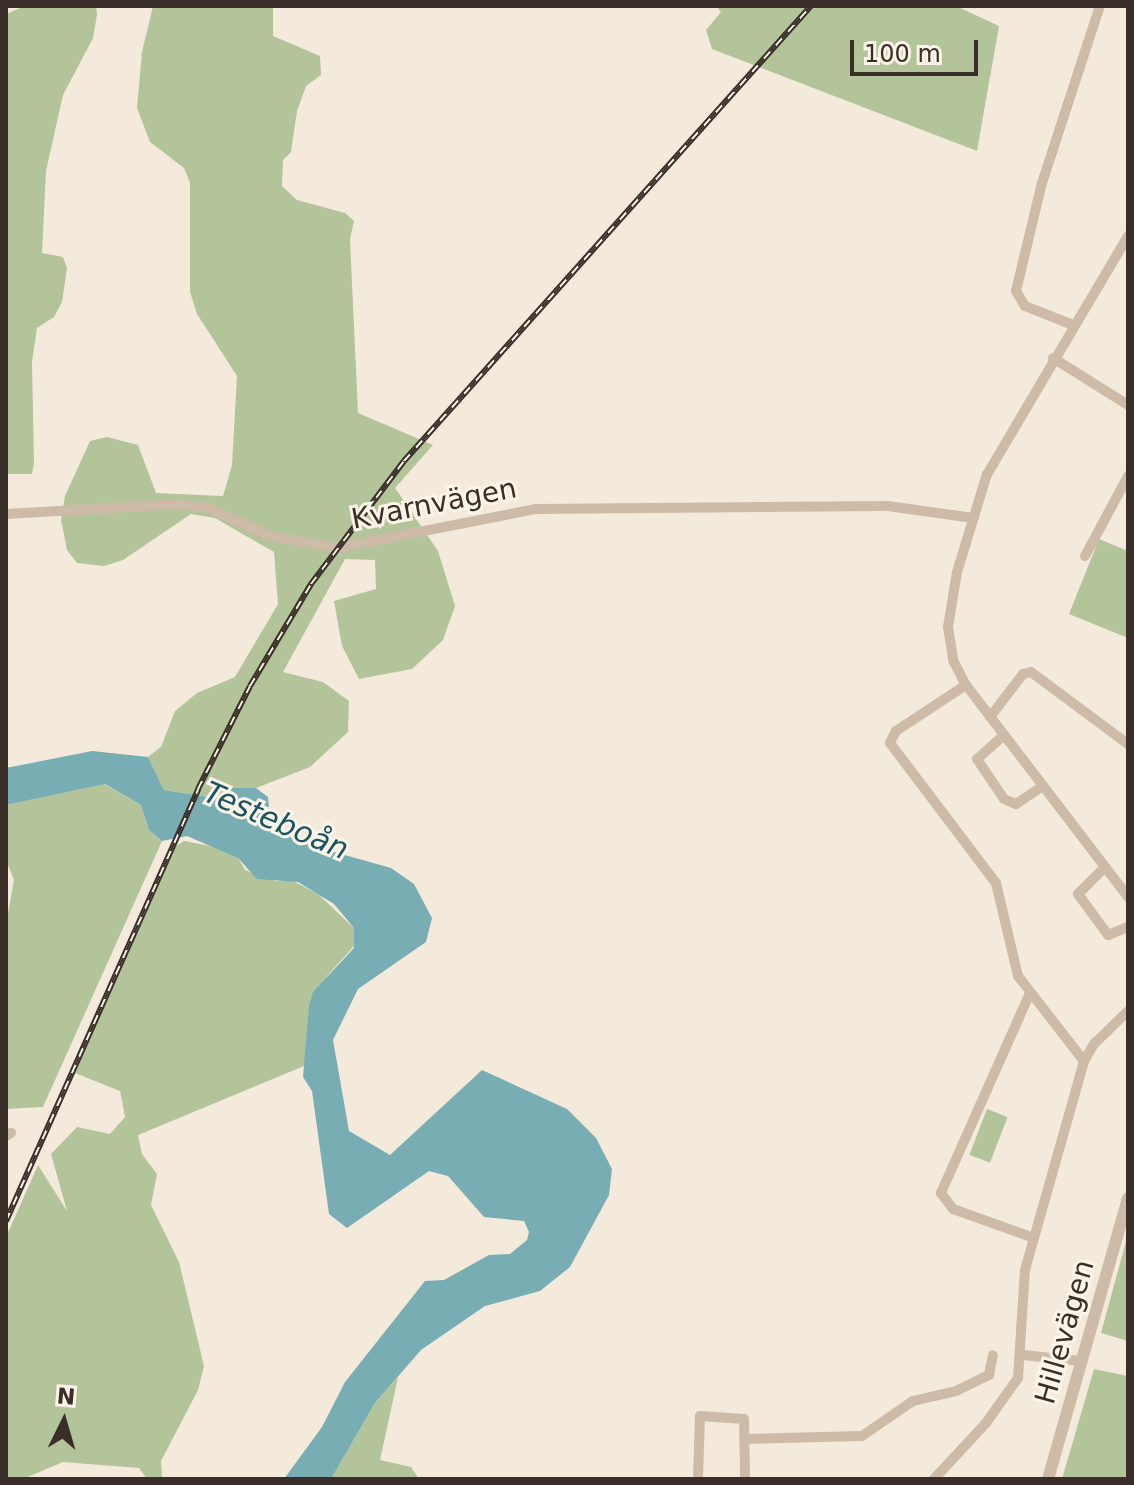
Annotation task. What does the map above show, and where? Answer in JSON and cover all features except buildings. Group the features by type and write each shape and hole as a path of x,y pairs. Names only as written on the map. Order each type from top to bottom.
{"street":[{"path":"1073,325 1025,306 1016,291 1042,183 1100,6"},
{"path":"1128,236 1007,433 973,518 948,627 953,660 966,685 1128,897"},
{"path":"1053,358 1128,405"},
{"path":"1085,556 1128,476"},
{"name":"Kvarnvägen","path":"6,514 180,504 208,508 270,536 337,548 535,509 888,506 973,518"},
{"path":"990,717 1023,674 1031,672 1128,744"},
{"path":"966,685 896,731 890,743 999,889 1018,976 1084,1061"},
{"path":"1004,735 977,759 1004,799 1017,804 1043,786"},
{"path":"1105,867 1080,886 1078,894 1106,933 1115,936 1128,927"},
{"path":"1030,993 941,1193 953,1209 1034,1238"},
{"path":"934,1479 1018,1378 1023,1355 1022,1283 1084,1061 1094,1044 1128,1011"},
{"name":"Hillevägen","path":"1048,1479 1128,1198"},
{"path":"745,1439 862,1436 913,1401 956,1391 989,1375 993,1355"},
{"path":"1023,1355 1081,1361"},
{"path":"698,1479 700,1416 744,1419 745,1479"}],"green space":[{"path":"25,6 96,6 97,15 93,38 63,95 46,171 42,253 63,257 67,268 62,302 54,317 37,328 32,362 32,474 6,474 6,14"},
{"path":"153,6 273,6 273,36 320,56 321,75 306,86 297,111 291,152 283,160 282,186 297,200 345,213 354,221 350,239 358,413 433,445 395,488 438,551 455,606 443,640 412,669 359,679 342,646 334,601 376,589 375,560 345,559 283,672 323,682 349,701 348,732 310,767 256,788 232,788 216,798 164,790 148,757 161,747 175,711 197,693 235,677 278,604 274,552 215,518 191,514 123,560 104,566 77,563 67,550 61,520 65,496 90,441 107,437 138,445 156,493 223,496 232,465 237,376 197,314 190,292 190,183 184,168 150,142 137,108 142,52"},
{"path":"716,6 956,6 999,26 977,151 712,49 706,30 721,12"},
{"path":"1099,539 1128,551 1128,638 1069,614"},
{"path":"104,784 141,805 149,830 162,841 43,1107 6,1109 6,924 14,880 6,860 6,805"},
{"path":"184,841 216,847 238,858 245,870 275,881 291,880 318,894 354,928 356,944 327,976 304,1066 138,1135 142,1154 157,1174 151,1205 179,1262 204,1366 198,1390 161,1461 162,1479 147,1479 139,1468 63,1462 23,1479 6,1479 6,1237 38,1165 67,1211 51,1154 77,1127 110,1134 125,1117 120,1091 75,1073 176,846"},
{"path":"987,1109 1008,1117 990,1163 969,1155"},
{"path":"1128,1234 1128,1341 1101,1333"},
{"path":"1094,1369 1128,1376 1128,1479 1062,1479"},
{"path":"398,1377 380,1460 411,1467 419,1479 331,1479 375,1403"}],"water":[{"path":"92,751 148,757 164,790 215,798 232,788 256,788 268,797 270,820 295,841 391,868 414,884 432,918 426,942 358,989 333,1040 349,1131 390,1155 482,1070 567,1109 596,1138 612,1169 609,1195 570,1267 540,1291 485,1306 421,1350 375,1403 331,1479 284,1479 322,1427 345,1382 425,1281 444,1280 489,1255 510,1254 527,1240 529,1232 524,1221 484,1217 448,1176 429,1171 347,1228 329,1214 312,1091 303,1077 309,1006 313,992 354,948 354,928 334,904 298,882 257,879 238,858 187,836 162,841 149,830 141,805 105,784 6,805 6,768"}],"railway":[{"path":"6,1221 198,789 250,686 311,584 404,461 811,6"}],"water label":[{"name":"Testeboån","path":"276,821"}]}
